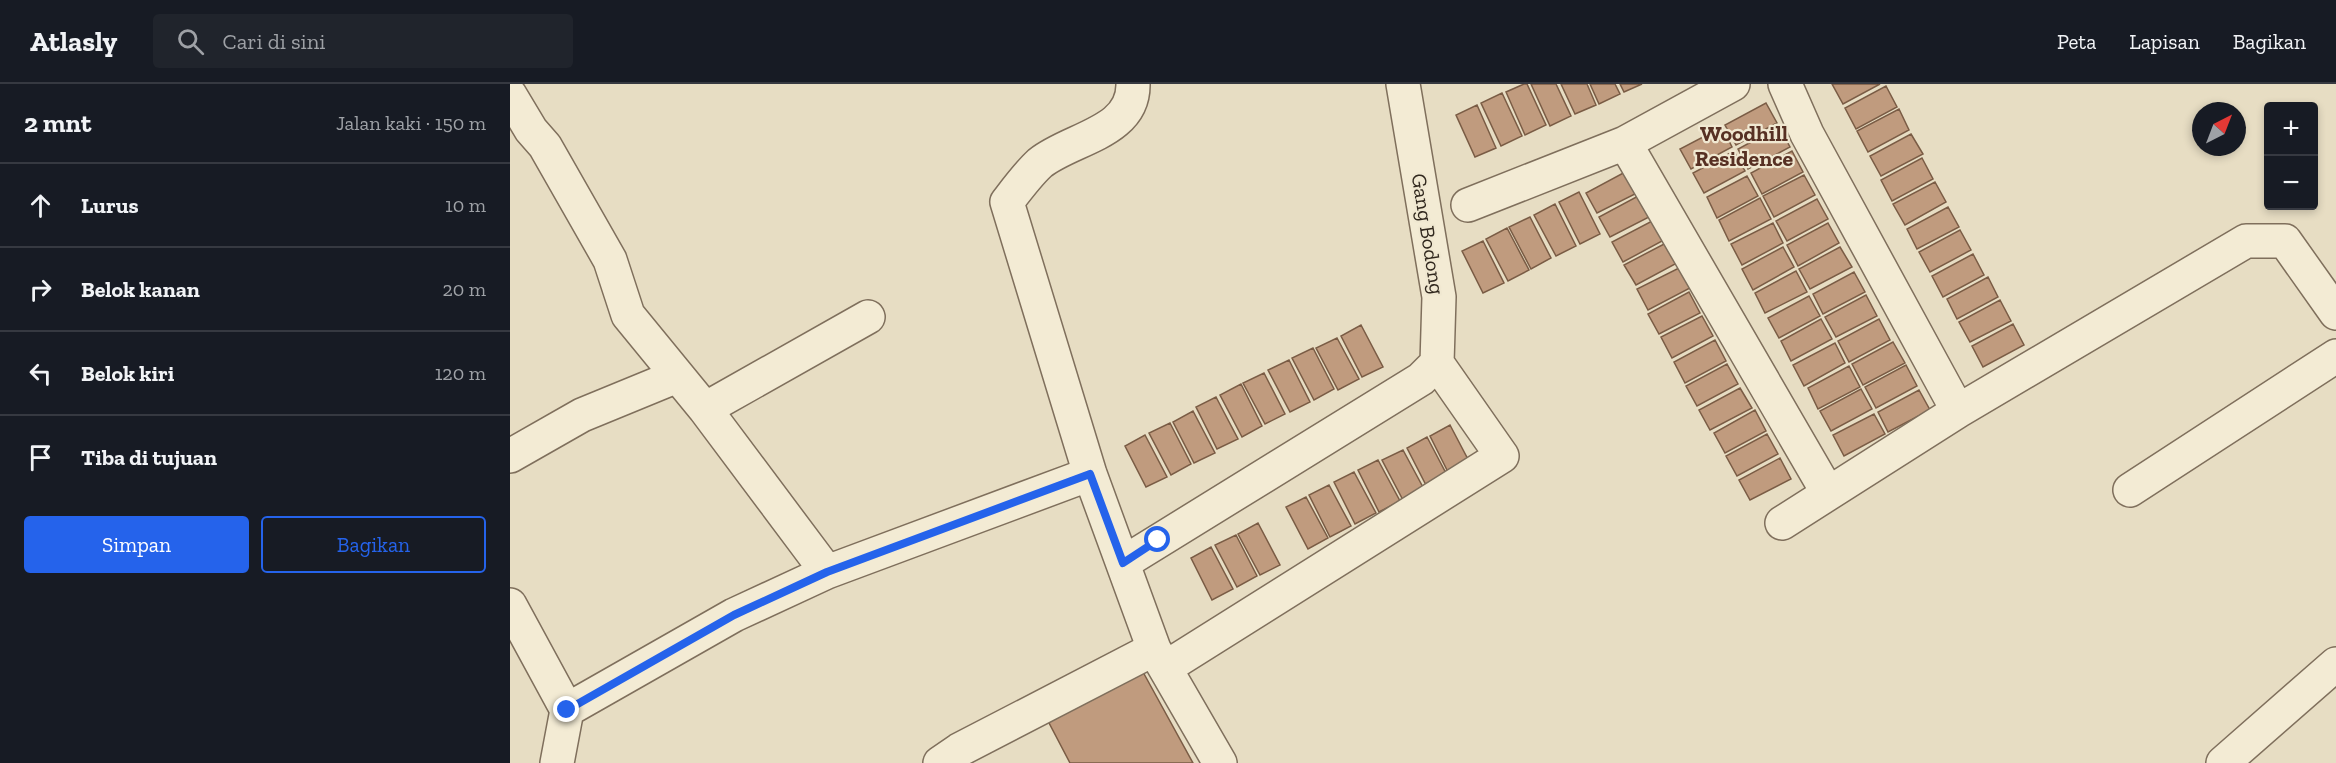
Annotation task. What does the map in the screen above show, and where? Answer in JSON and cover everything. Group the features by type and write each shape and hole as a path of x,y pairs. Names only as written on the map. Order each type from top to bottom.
{"street":[{"path":"1133,84 1133,97 1119,120 1041,163 1007,202 1090,474 1159,659 1220,763"},
{"name":"Gang Bodong","path":"1403,84 1439,297 1429,371"},
{"path":"1468,205 1625,143 1733,84"},
{"path":"1785,84 1807,134 1958,411"},
{"path":"510,95 521,136 545,146 610,260 628,315 705,409 827,572"},
{"path":"1625,143 1828,493"},
{"path":"1782,523 1958,411 2246,241 2285,241 2336,313"},
{"path":"705,409 868,317"},
{"path":"2130,490 2336,356"},
{"path":"940,763 959,750 1159,659 1502,456 1429,371 1123,563"},
{"path":"510,456 582,415 677,376"},
{"path":"567,710 734,615 827,572 1090,474"},
{"path":"510,605 567,710 557,763"},
{"path":"2223,763 2336,664"}],"building":[{"path":"1527,84 1546,125 1525,135 1506,92"},
{"path":"1531,84 1556,84 1571,116 1550,126"},
{"path":"1561,84 1587,84 1596,105 1575,114"},
{"path":"1590,84 1615,84 1620,94 1599,104"},
{"path":"1620,84 1642,84 1624,92"},
{"path":"1832,84 1880,84 1843,104"},
{"path":"1886,86 1897,107 1856,129 1845,108"},
{"path":"1502,93 1522,136 1501,146 1481,103"},
{"path":"1766,103 1777,123 1736,145 1725,125"},
{"path":"1477,105 1496,148 1475,157 1456,115"},
{"path":"1899,109 1909,130 1868,152 1857,131"},
{"path":"1722,127 1732,147 1691,169 1680,149"},
{"path":"1779,127 1790,147 1748,169 1738,149"},
{"path":"1911,134 1923,154 1881,176 1870,156"},
{"path":"1734,151 1745,171 1704,193 1693,173"},
{"path":"1792,151 1803,172 1762,194 1751,173"},
{"path":"1922,158 1933,179 1892,201 1881,180"},
{"path":"1627,171 1639,192 1597,213 1586,193"},
{"path":"1804,175 1815,195 1774,217 1763,196"},
{"path":"1747,176 1758,196 1717,218 1707,197"},
{"path":"1935,182 1946,202 1905,225 1893,204"},
{"path":"1579,192 1600,234 1580,244 1559,202"},
{"path":"1640,195 1651,216 1610,237 1599,217"},
{"path":"1760,198 1771,219 1729,241 1719,220"},
{"path":"1817,199 1828,219 1787,241 1776,221"},
{"path":"1555,204 1576,246 1556,256 1534,215"},
{"path":"1948,207 1959,227 1917,249 1907,229"},
{"path":"1530,217 1551,258 1531,269 1509,227"},
{"path":"1654,220 1664,240 1623,262 1612,242"},
{"path":"1773,223 1783,243 1742,265 1731,244"},
{"path":"1828,223 1839,243 1798,266 1787,245"},
{"path":"1507,228 1529,270 1508,281 1486,239"},
{"path":"1960,230 1971,250 1930,272 1919,252"},
{"path":"1483,241 1504,283 1483,293 1462,251"},
{"path":"1666,243 1677,263 1636,285 1624,265"},
{"path":"1783,247 1794,267 1753,290 1742,269"},
{"path":"1840,247 1852,267 1810,289 1799,269"},
{"path":"1973,254 1984,275 1943,297 1932,276"},
{"path":"1679,268 1690,288 1648,310 1637,289"},
{"path":"1796,271 1807,292 1765,313 1755,293"},
{"path":"1854,272 1865,292 1823,314 1813,294"},
{"path":"1988,277 1998,297 1957,319 1947,299"},
{"path":"1689,292 1700,313 1659,334 1648,314"},
{"path":"1866,295 1877,316 1836,337 1825,317"},
{"path":"1809,296 1820,316 1779,338 1768,318"},
{"path":"2000,300 2011,321 1970,342 1959,322"},
{"path":"1702,316 1713,336 1672,358 1661,337"},
{"path":"1821,319 1832,339 1791,361 1781,341"},
{"path":"1879,319 1890,340 1849,362 1838,341"},
{"path":"2013,324 2024,345 1983,367 1972,346"},
{"path":"1361,325 1383,367 1362,377 1341,336"},
{"path":"1337,338 1359,379 1338,390 1316,348"},
{"path":"1715,340 1726,361 1685,383 1674,362"},
{"path":"1893,342 1905,363 1863,385 1852,364"},
{"path":"1835,343 1845,363 1804,386 1793,365"},
{"path":"1313,348 1334,389 1314,400 1292,358"},
{"path":"1289,360 1310,402 1290,412 1268,370"},
{"path":"1727,364 1738,384 1697,406 1686,386"},
{"path":"1906,365 1917,386 1876,408 1865,387"},
{"path":"1849,366 1860,387 1818,409 1808,388"},
{"path":"1264,373 1285,414 1265,424 1243,383"},
{"path":"1241,384 1262,426 1242,437 1220,395"},
{"path":"1740,388 1752,408 1710,430 1699,410"},
{"path":"1861,389 1872,409 1831,431 1820,411"},
{"path":"1919,390 1930,410 1888,432 1878,412"},
{"path":"1216,397 1238,439 1217,449 1196,407"},
{"path":"1755,410 1766,431 1725,453 1714,433"},
{"path":"1193,411 1215,453 1194,463 1173,422"},
{"path":"1874,414 1885,434 1844,456 1833,435"},
{"path":"1170,423 1191,464 1171,475 1149,433"},
{"path":"1450,425 1472,467 1451,478 1430,436"},
{"path":"1767,434 1778,454 1737,476 1726,456"},
{"path":"1145,435 1167,477 1146,487 1125,446"},
{"path":"1427,437 1449,479 1428,489 1407,448"},
{"path":"1403,450 1425,491 1404,502 1382,460"},
{"path":"1780,458 1791,479 1750,500 1739,480"},
{"path":"1378,460 1400,501 1379,512 1358,470"},
{"path":"1354,472 1376,513 1355,524 1334,482"},
{"path":"1329,485 1351,526 1330,537 1309,495"},
{"path":"1306,497 1328,538 1308,549 1286,507"},
{"path":"1258,523 1280,565 1260,575 1238,534"},
{"path":"1236,535 1257,576 1237,587 1215,545"},
{"path":"1211,547 1233,589 1212,600 1191,558"},
{"path":"1143,672 1193,763 1070,763 1047,719"}],"district":[{"name":"Woodhill Residence","path":"1744,146"}],"route":[{"path":"567,710 674,647 734,615 827,572 1090,474 1123,563 1158,540"}]}
